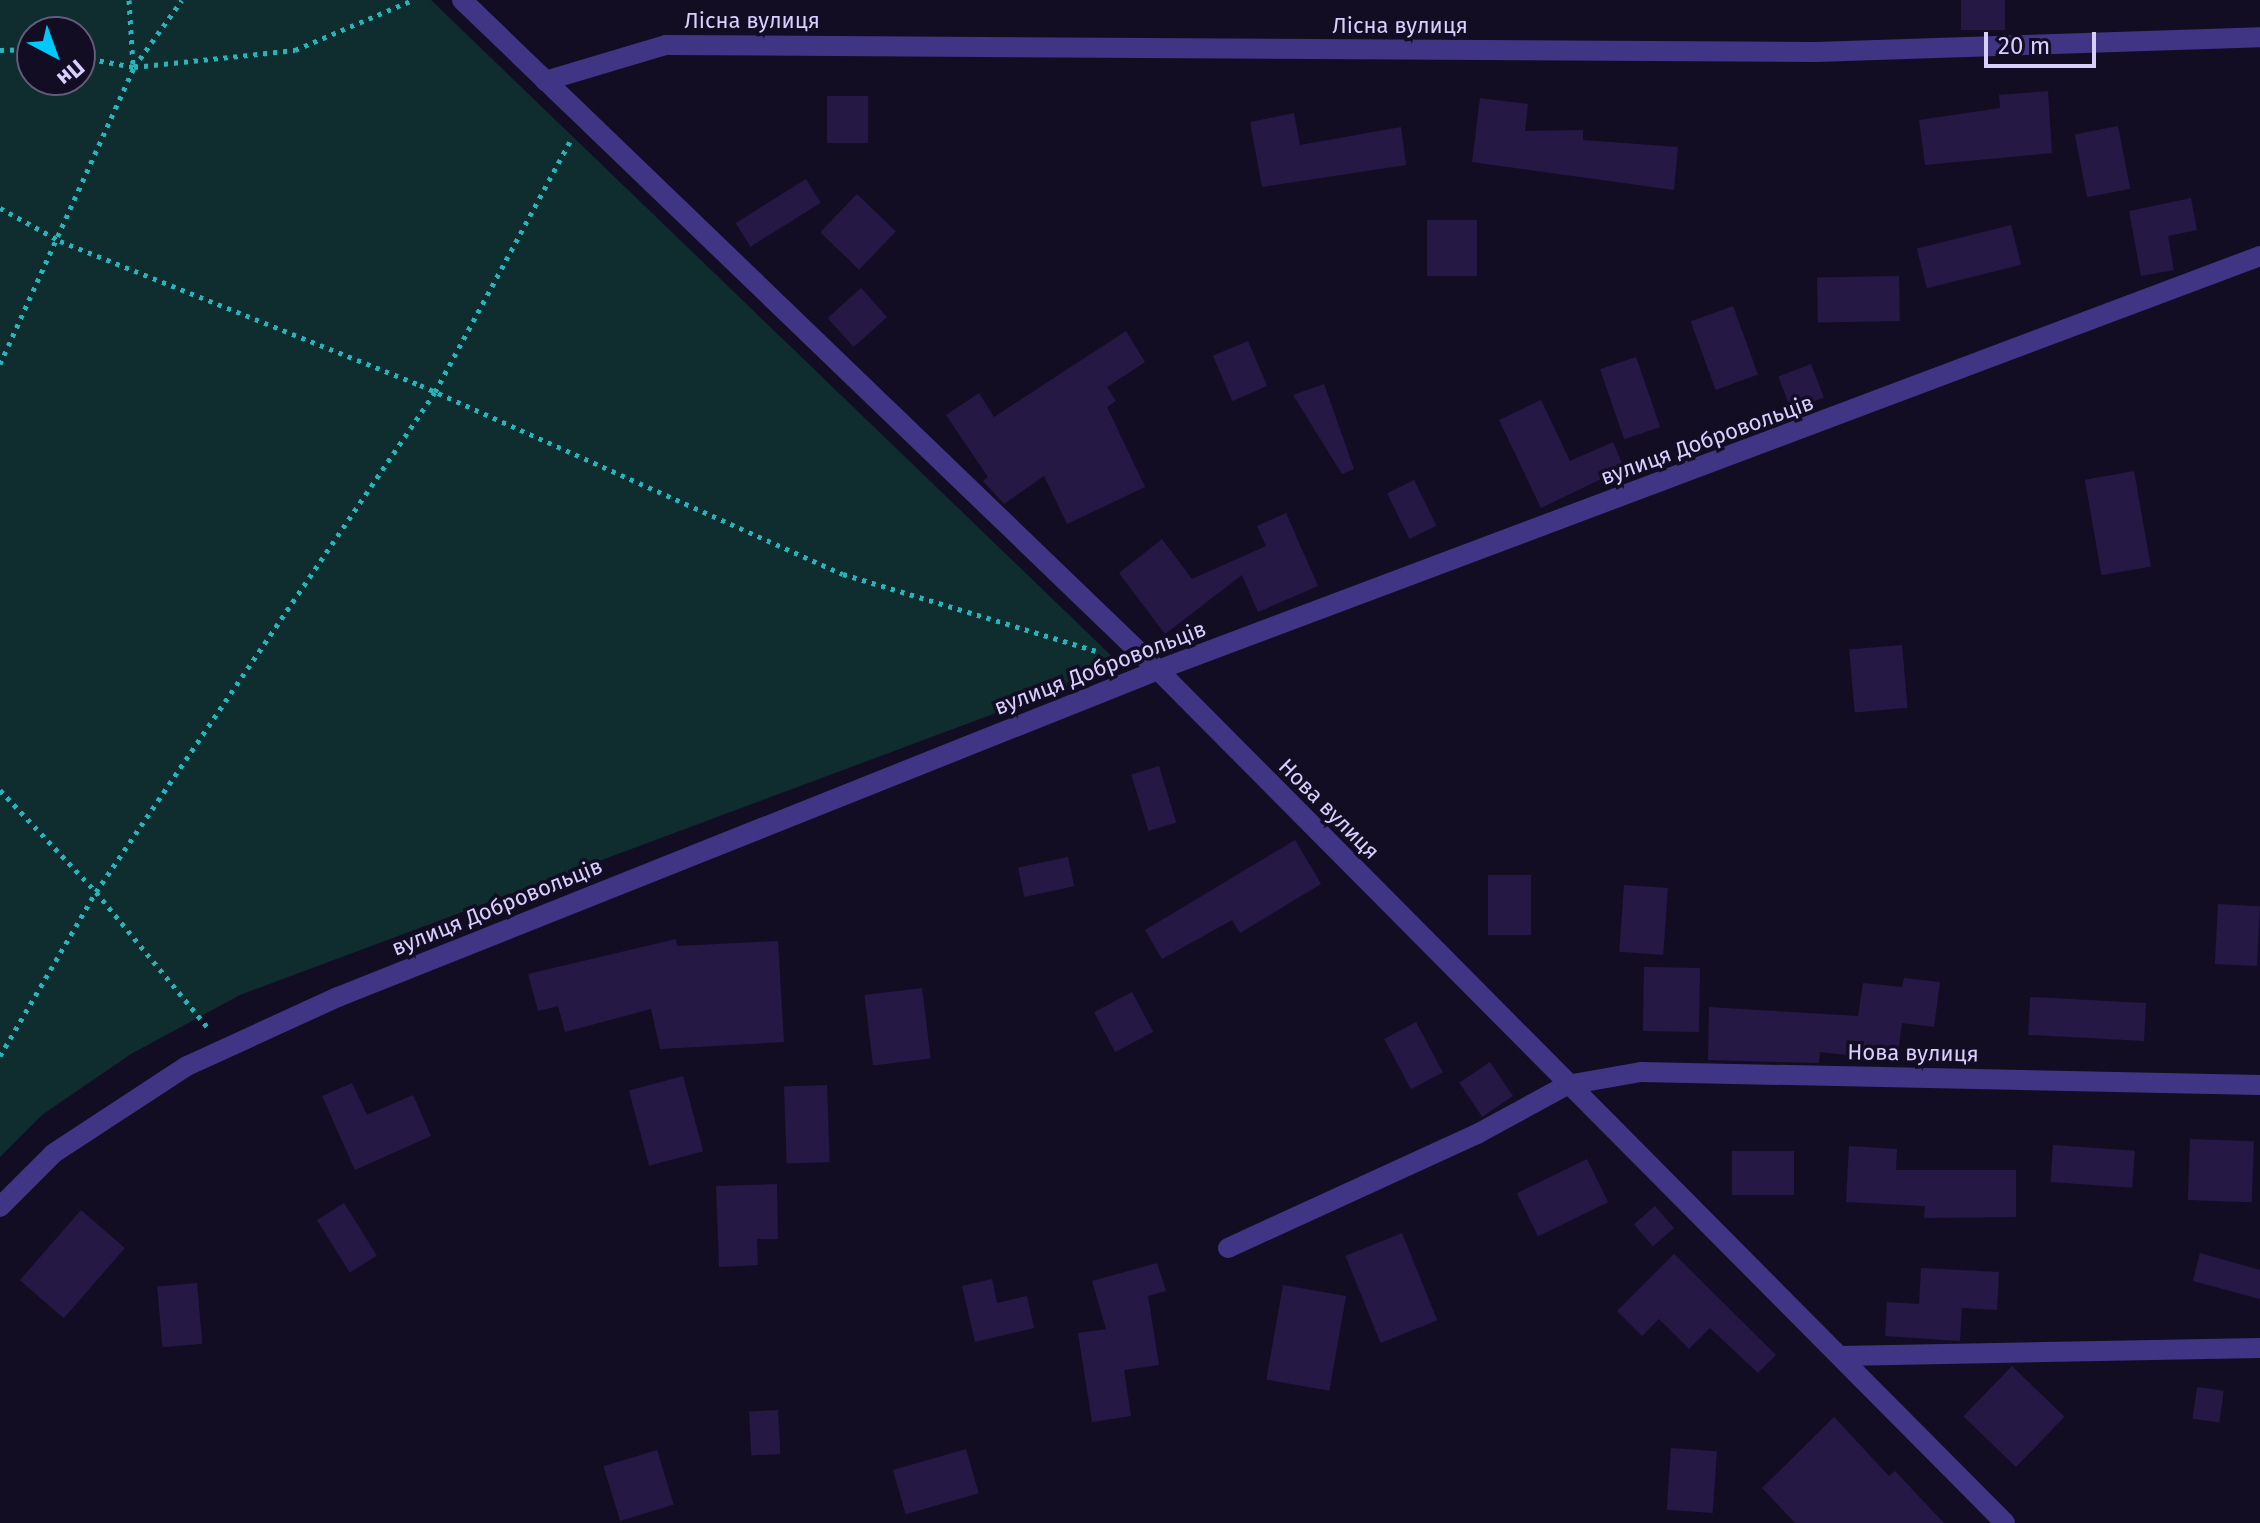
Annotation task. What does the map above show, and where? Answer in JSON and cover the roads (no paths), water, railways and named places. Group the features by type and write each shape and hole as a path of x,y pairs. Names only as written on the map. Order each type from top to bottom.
{"street":[{"path":"462,0 1158,670"},
{"name":"Лісна вулиця","path":"545,81 666,45 1816,52 2260,37"},
{"name":"вулиця Добровольців","path":"0,1207 54,1153 187,1066 352,991 1158,670 2260,256"},
{"name":"Нова вулиця","path":"1158,670 2005,1523"},
{"name":"Нова вулиця","path":"1567,1085 1641,1072 2260,1085"},
{"path":"1228,1248 1477,1134 1567,1085"},
{"path":"1841,1356 2260,1348"}]}
